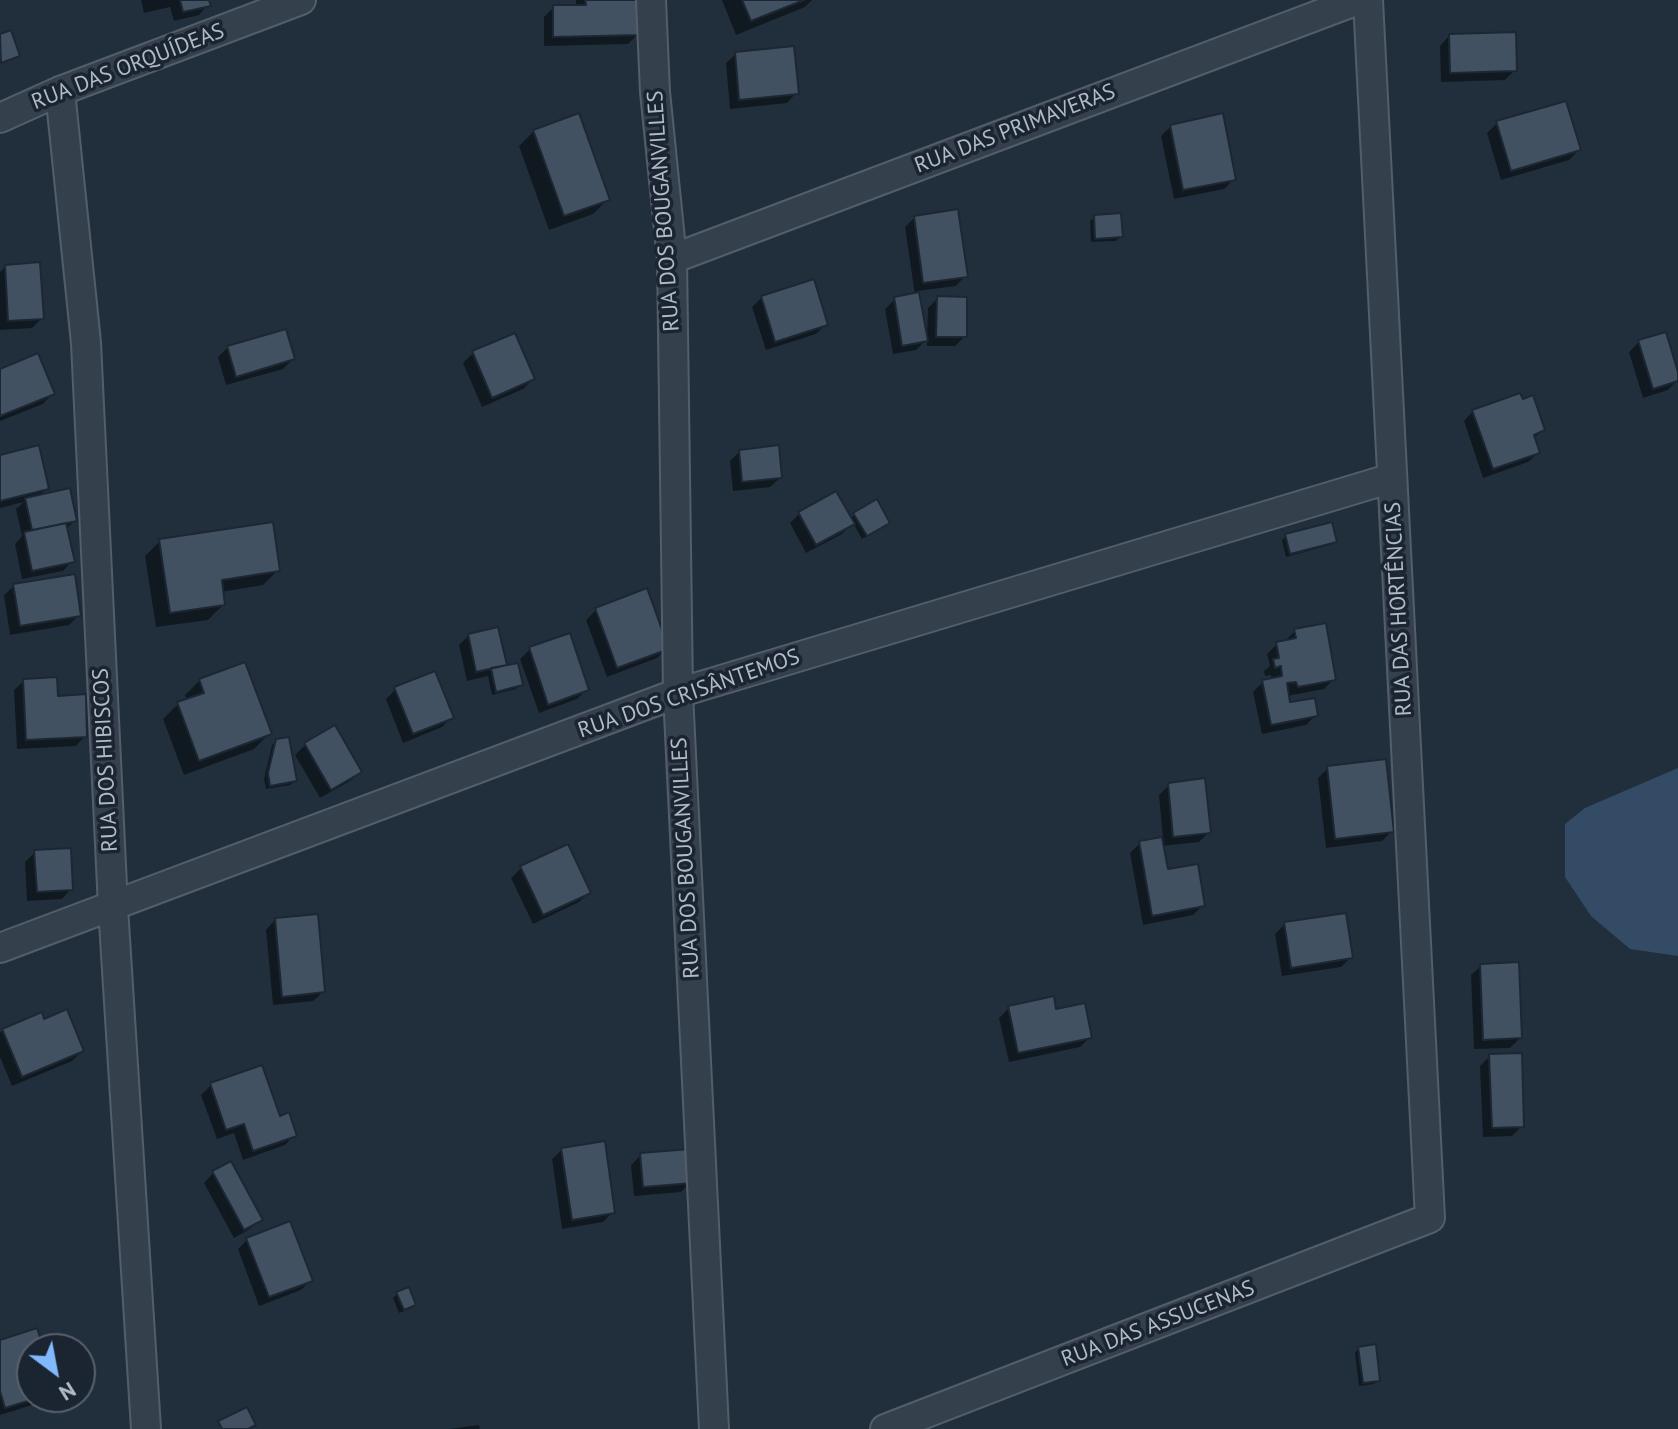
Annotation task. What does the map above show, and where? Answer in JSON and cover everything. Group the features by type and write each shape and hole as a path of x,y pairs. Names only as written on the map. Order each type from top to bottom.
{"street":[{"name":"RUA DAS ORQUÍDEAS","path":"0,118 60,91 301,0"},
{"name":"RUA DOS BOUGANVILLES","path":"651,0 655,92 672,259 678,693 714,1429"},
{"name":"RUA DAS PRIMAVERAS","path":"672,259 1358,0"},
{"name":"RUA DAS HORTÊNCIAS","path":"1368,0 1430,1218"},
{"name":"RUA DOS HIBISCOS","path":"60,91 86,343 113,907 146,1429"},
{"name":"RUA DOS CRISÂNTEMOS","path":"0,948 678,693 1392,478"},
{"name":"RUA DAS ASSUCENAS","path":"885,1429 1430,1218"}],"water":[{"path":"1678,768 1678,956 1630,949 1591,916 1565,877 1565,824 1585,808"}],"building":[{"path":"180,0 209,0 211,6 183,12"},
{"path":"585,0 639,0 640,35 553,37 553,5 586,5"},
{"path":"742,0 804,0 751,21"},
{"path":"11,30 20,56 1,63 0,34"},
{"path":"1516,32 1517,71 1450,73 1449,34"},
{"path":"794,46 799,94 739,100 735,52"},
{"path":"1566,101 1581,150 1511,171 1496,121"},
{"path":"579,113 610,200 564,216 533,130"},
{"path":"1223,113 1236,180 1183,190 1170,125"},
{"path":"958,209 968,277 923,283 914,216"},
{"path":"1121,213 1123,237 1095,239 1094,215"},
{"path":"40,262 44,319 8,321 5,265"},
{"path":"814,279 828,325 775,342 761,296"},
{"path":"919,292 928,341 902,346 894,297"},
{"path":"937,296 967,297 967,337 936,337"},
{"path":"286,329 295,359 236,377 227,346"},
{"path":"1666,332 1678,381 1653,389 1638,340"},
{"path":"515,333 535,379 492,398 472,351"},
{"path":"38,353 55,394 0,416 0,369"},
{"path":"1520,393 1523,399 1533,395 1545,430 1534,435 1540,453 1493,469 1472,410"},
{"path":"39,445 49,489 0,501 0,455"},
{"path":"779,445 782,478 742,482 739,450"},
{"path":"70,488 77,521 32,530 25,498"},
{"path":"836,491 855,524 816,545 798,512"},
{"path":"877,499 890,523 867,536 853,513"},
{"path":"273,522 280,571 222,580 225,605 170,613 159,539"},
{"path":"1332,522 1337,542 1290,554 1285,534"},
{"path":"66,523 75,562 32,571 24,532"},
{"path":"75,574 81,616 20,626 13,584"},
{"path":"647,588 669,649 617,668 595,608"},
{"path":"1326,623 1336,680 1298,687 1296,682 1287,683 1290,702 1315,698 1318,716 1271,725 1262,680 1282,676 1281,666 1275,668 1273,659 1279,658 1276,642 1296,638 1294,629"},
{"path":"498,627 507,665 476,672 468,634"},
{"path":"570,633 589,690 548,705 529,647"},
{"path":"245,662 272,734 199,761 177,702 204,693 199,679"},
{"path":"518,663 523,685 496,692 491,668"},
{"path":"435,671 454,718 413,734 394,687"},
{"path":"57,677 58,696 86,694 87,737 26,740 23,679"},
{"path":"335,725 362,772 331,790 304,743"},
{"path":"289,737 297,781 270,786 268,773 276,739"},
{"path":"1386,759 1394,832 1335,839 1327,766"},
{"path":"1205,778 1211,833 1173,837 1168,783"},
{"path":"1162,837 1168,869 1198,864 1205,906 1152,916 1139,841"},
{"path":"568,844 591,893 543,915 520,866"},
{"path":"71,848 73,890 37,892 34,850"},
{"path":"1346,913 1353,958 1291,968 1284,922"},
{"path":"318,914 325,992 282,997 275,918"},
{"path":"1519,962 1522,1038 1483,1040 1480,964"},
{"path":"1054,996 1056,1009 1085,1003 1092,1038 1018,1053 1008,1006"},
{"path":"67,1009 84,1051 22,1077 2,1029 42,1012 44,1019"},
{"path":"1522,1053 1524,1127 1492,1128 1489,1054"},
{"path":"262,1065 280,1116 289,1112 297,1136 253,1151 244,1124 226,1130 210,1083"},
{"path":"605,1141 615,1213 572,1220 561,1148"},
{"path":"690,1149 693,1183 643,1187 640,1153"},
{"path":"231,1161 263,1220 244,1230 212,1171"},
{"path":"290,1221 313,1281 269,1297 246,1238"},
{"path":"409,1287 416,1305 404,1310 396,1292"},
{"path":"37,1328 39,1333 22,1333"},
{"path":"16,1335 16,1405 5,1408 0,1391 0,1340"},
{"path":"1376,1344 1380,1381 1363,1383 1358,1347"},
{"path":"247,1407 256,1425 248,1429 222,1429 218,1421"}]}
